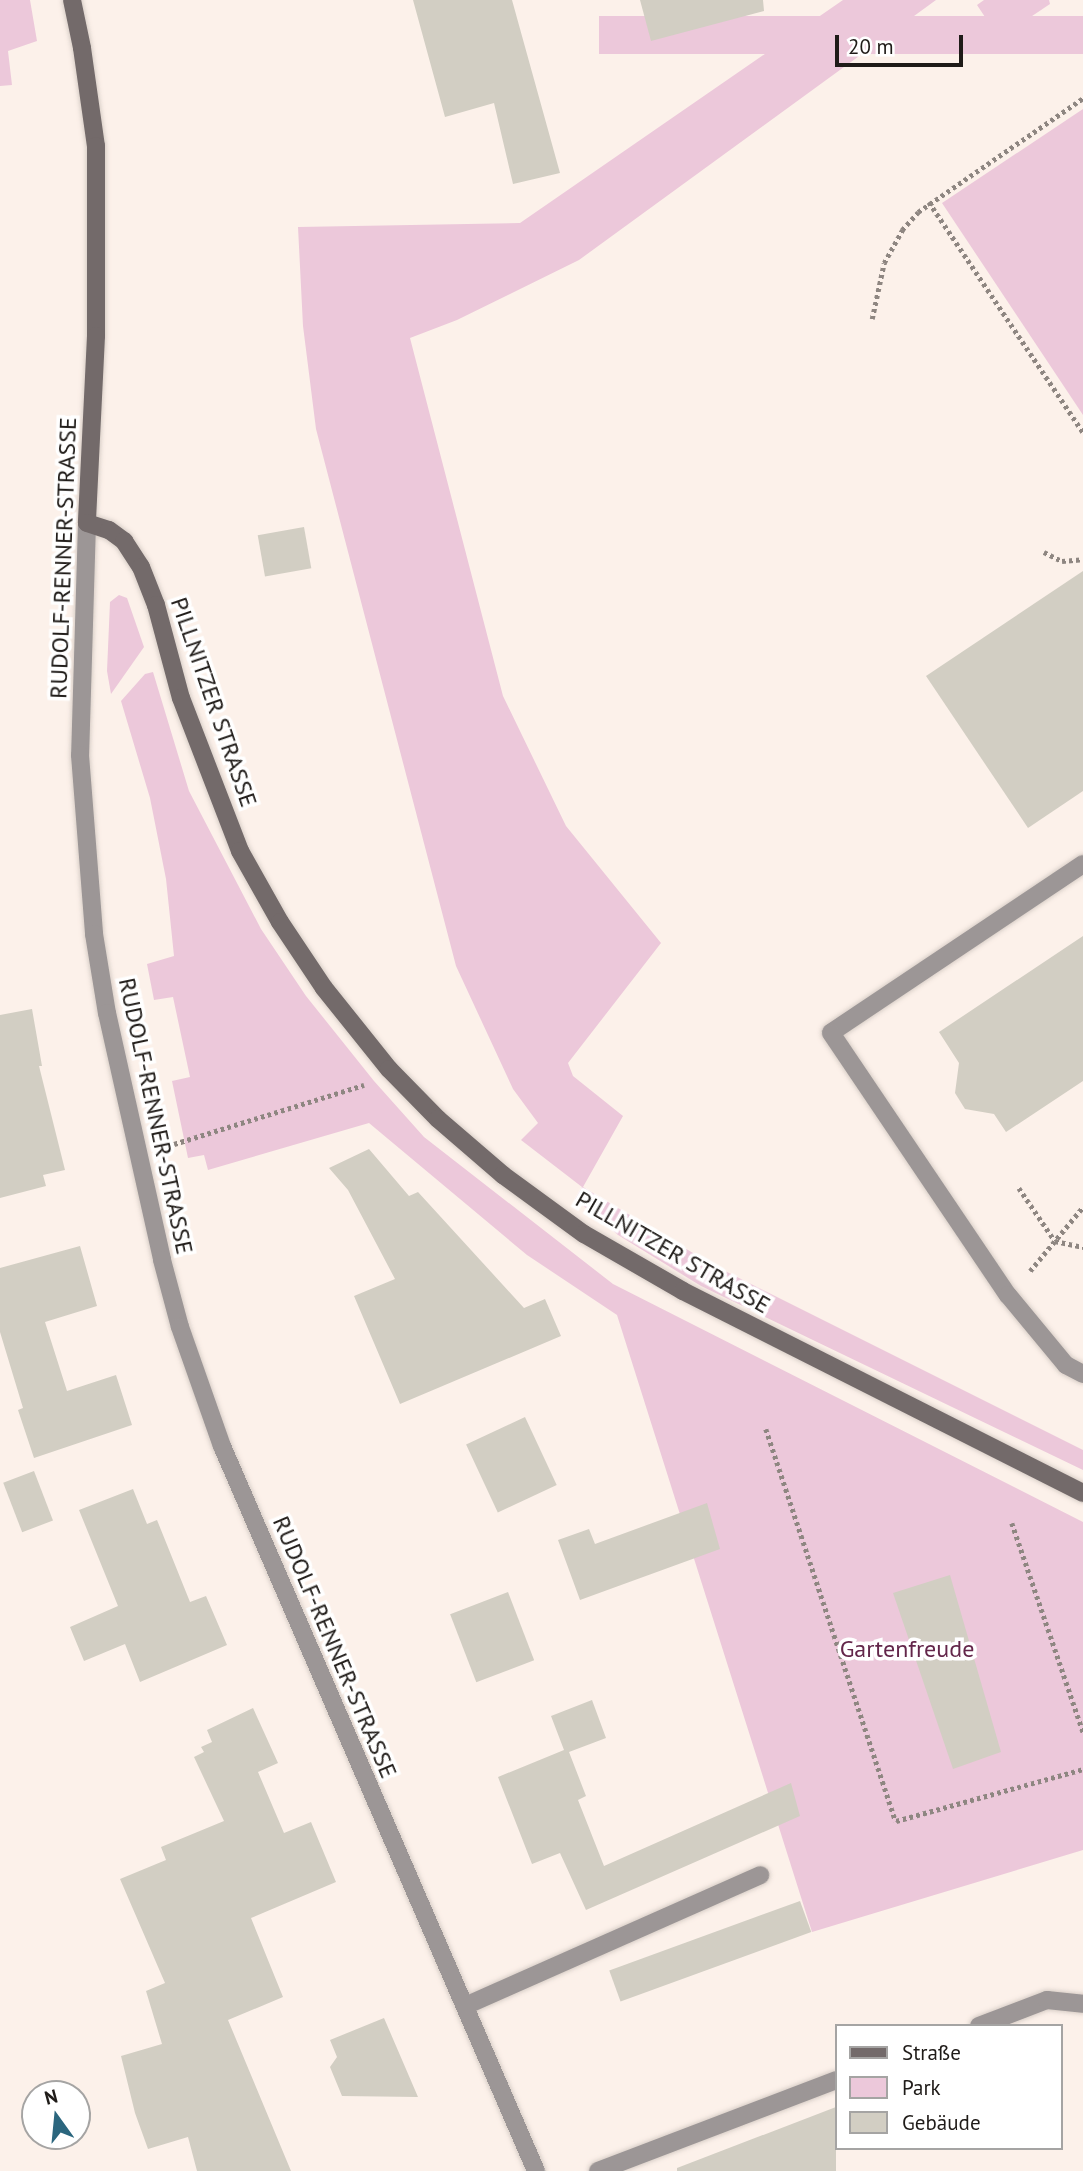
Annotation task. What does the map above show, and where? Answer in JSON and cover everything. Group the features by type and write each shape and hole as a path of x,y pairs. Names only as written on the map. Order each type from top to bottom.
{"street":[{"name":"RUDOLF-RENNER-STRASSE","path":"72,0 96,146 96,336 80,755 83,822 94,934 107,1013 148,1209 180,1327 222,1446 536,2171"},
{"name":"PILLNITZER STRASSE","path":"87,523 109,530 124,541 141,567 209,775 240,851 280,922 324,989 389,1069 438,1119 503,1175 584,1234 683,1291 1083,1493"},
{"path":"1083,864 831,1033 1009,1295 1066,1365 1083,1374"},
{"path":"465,2006 760,1875"},
{"path":"984,2024 1047,2000 1083,2004"},
{"path":"598,2171 834,2081"}],"path":[{"path":"872,319 880,276 892,246 929,202 1083,99"},
{"path":"929,202 1083,432"},
{"path":"1044,552 1062,561 1083,559"},
{"path":"174,1144 374,1081"},
{"path":"1019,1188 1055,1241 1083,1247"},
{"path":"766,1429 896,1821 1083,1769"},
{"path":"1012,1523 1083,1732"}],"green space":[{"path":"0,0 30,0 37,41 8,51 12,85 0,86"},
{"path":"843,0 936,0 579,260 457,320 410,338 503,696 566,826 661,943 568,1063 573,1076 623,1116 583,1187 713,1265 1083,1450 1083,1470 701,1286 618,1235 575,1199 582,1187 521,1140 538,1123 513,1089 456,966 316,429 303,326 298,227 520,223"},
{"path":"984,0 1049,0 1050,4 999,38 977,5"},
{"path":"599,16 1083,16 1083,54 599,54"},
{"path":"1083,109 1083,415 942,203"},
{"path":"119,595 127,598 144,647 111,694 107,671 110,602"},
{"name":"Gartenfreude","path":"153,672 189,791 261,929 306,996 374,1081 424,1137 613,1284 1083,1522 1083,1850 812,1932 617,1315 527,1255 369,1123 208,1170 204,1155 188,1158 172,1081 190,1077 173,997 154,1000 147,964 174,956 166,879 150,798 121,701 145,674"}],"building":[{"path":"413,0 512,0 560,173 513,184 494,103 445,117"},
{"path":"640,0 763,0 764,11 651,41"},
{"path":"304,527 311,568 265,577 258,535"},
{"path":"1083,571 1083,791 1028,828 926,676"},
{"path":"1083,936 1083,1081 1006,1132 994,1114 965,1109 955,1093 959,1063 939,1032"},
{"path":"32,1009 42,1066 39,1066 65,1170 43,1175 46,1186 0,1198 0,1015"},
{"path":"369,1149 409,1196 418,1192 524,1308 545,1299 561,1336 400,1404 354,1296 395,1279 348,1190 329,1168"},
{"path":"80,1246 97,1306 45,1322 67,1391 116,1375 132,1425 34,1458 18,1410 23,1408 0,1332 0,1268"},
{"path":"525,1417 557,1485 498,1512 466,1444"},
{"path":"34,1471 53,1520 22,1532 3,1483"},
{"path":"133,1489 147,1524 157,1520 190,1602 206,1596 227,1645 140,1682 125,1644 84,1661 70,1627 118,1606 79,1510"},
{"path":"707,1503 720,1549 580,1600 558,1540 589,1529 595,1544"},
{"path":"950,1575 1001,1752 953,1769 893,1593"},
{"path":"508,1592 534,1660 476,1682 450,1614"},
{"path":"592,1700 606,1738 569,1752 586,1796 578,1800 604,1866 791,1783 800,1816 586,1910 560,1853 532,1864 498,1777 564,1750 551,1716"},
{"path":"253,1708 278,1763 258,1772 284,1833 311,1822 336,1882 251,1918 283,1997 228,2020 291,2171 197,2171 188,2137 148,2149 135,2113 121,2056 162,2044 146,1991 165,1983 120,1879 166,1860 161,1847 224,1821 194,1757 204,1752 201,1747 212,1742 207,1730"},
{"path":"800,1901 811,1932 621,2001 609,1970"},
{"path":"384,2018 418,2097 342,2096 330,2067 337,2057 330,2040"},
{"path":"834,2108 836,2171 677,2171 677,2168"}]}
